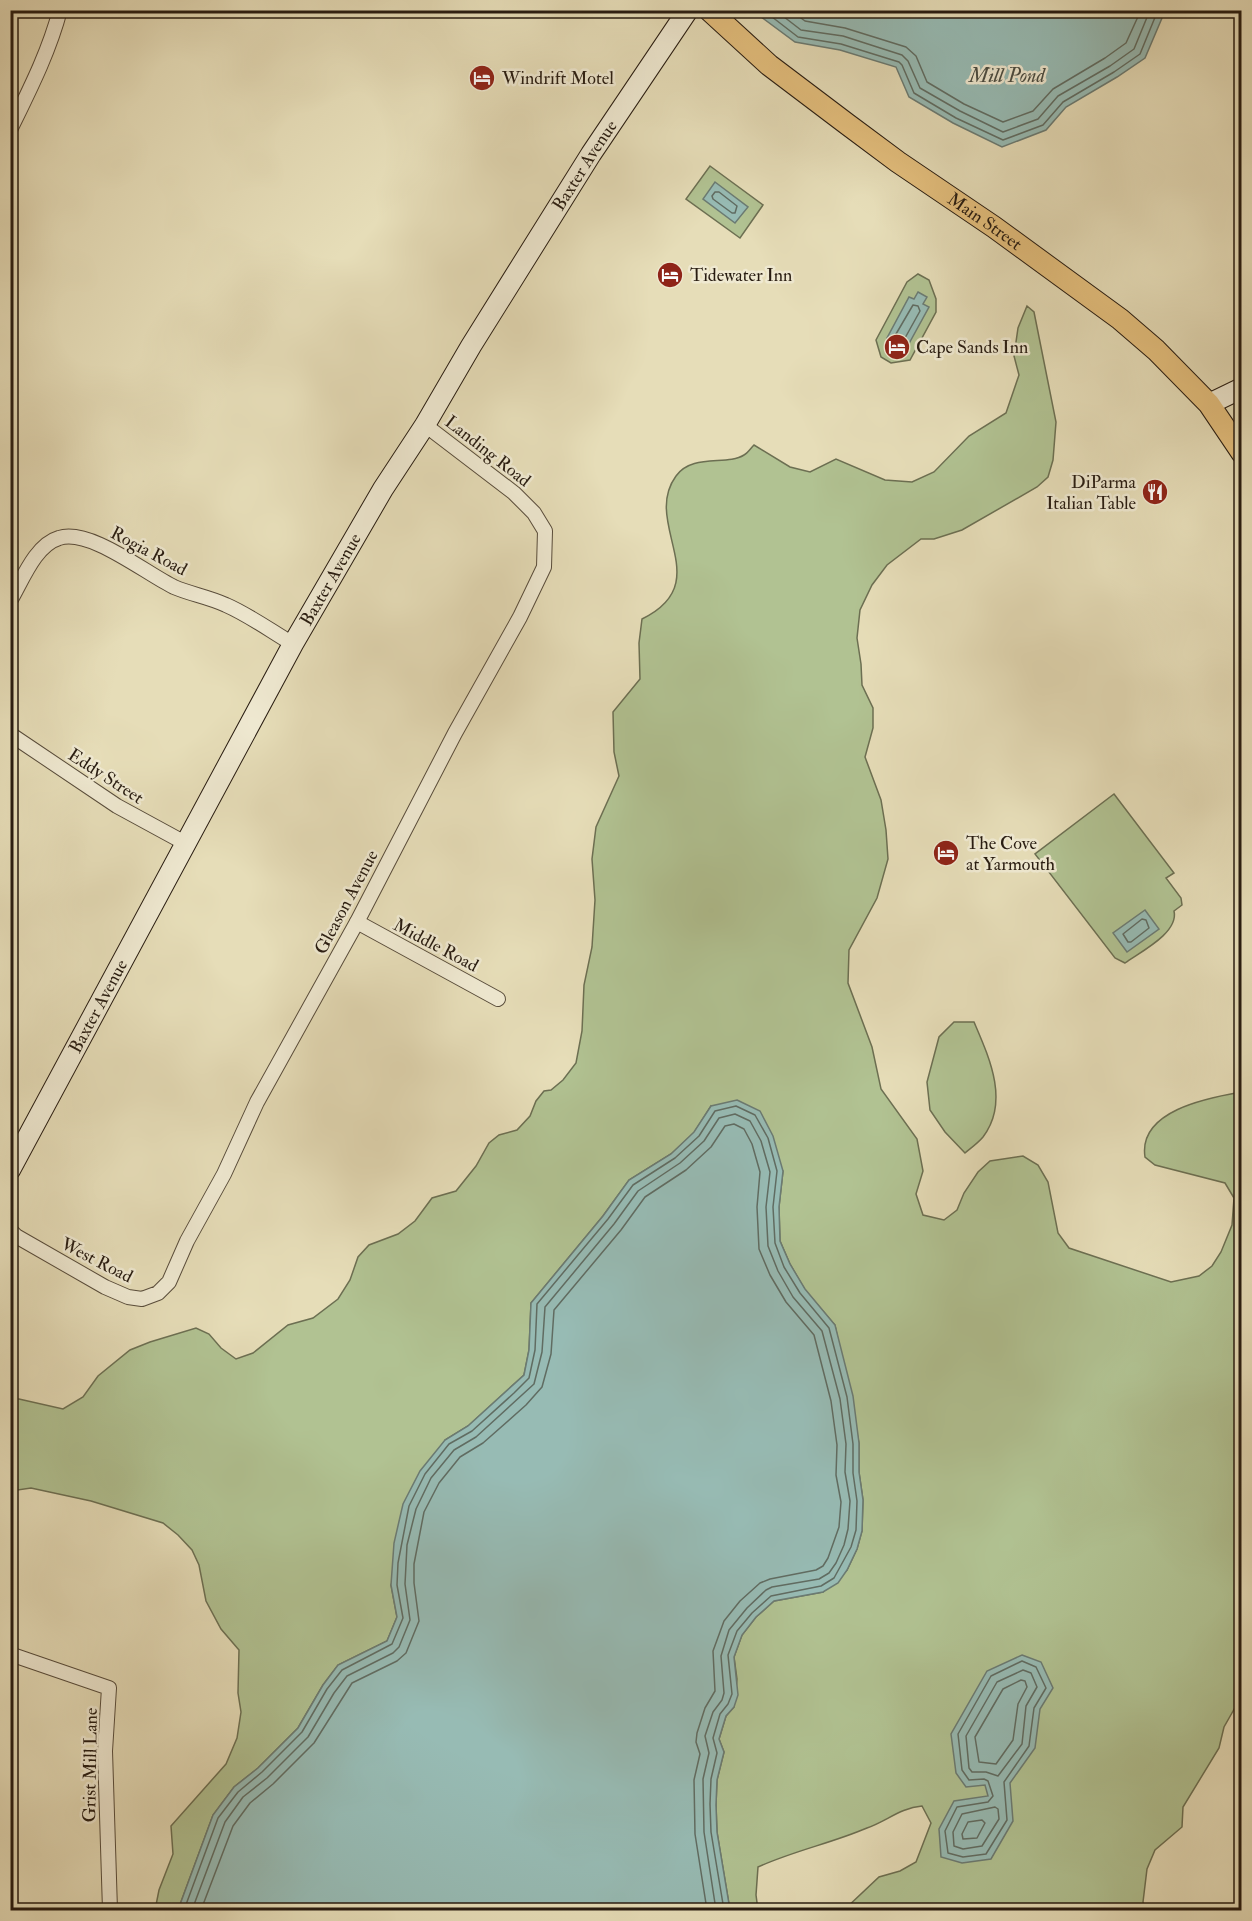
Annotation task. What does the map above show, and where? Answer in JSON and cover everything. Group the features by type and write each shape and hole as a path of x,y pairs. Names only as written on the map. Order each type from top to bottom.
{"main road":[{"name":"Main Street","path":"709,10 769,65 838,118 1120,319 1156,350 1209,404 1242,453"}],"street":[{"path":"10,130 36,77 60,10"},
{"name":"Baxter Avenue","path":"10,1170 292,644 471,346 591,154 688,10"},
{"path":"1209,404 1242,388"},
{"name":"Landing Road","path":"425,425 514,493 534,513 545,531 545,537"},
{"name":"Rogia Road","path":"10,602 31,564 44,547 58,538 74,535 92,540 174,587 225,604 292,644"},
{"name":"Gleason Avenue","path":"169,1282 187,1241 224,1174 257,1102 357,922 455,733 520,617 544,567 545,537"},
{"name":"Eddy Street","path":"10,734 117,806 185,843"},
{"name":"Middle Road","path":"357,922 498,999"},
{"name":"West Road","path":"10,1230 57,1261 128,1298 142,1299 158,1293 169,1282"},
{"name":"Grist Mill Lane","path":"10,1654 110,1688 105,1751 110,1911"}],"green space":[{"path":"710,166 763,205 740,238 686,199"},
{"path":"918,274 929,280 936,299 936,312 910,360 891,363 881,357 876,340 907,282"},
{"path":"1027,306 1034,312 1056,422 1053,460 1048,477 1037,487 962,530 934,539 921,539 887,565 872,585 860,610 857,638 862,685 873,708 873,728 865,757 881,800 888,859 877,898 849,950 848,983 872,1047 881,1089 917,1139 923,1171 916,1194 923,1215 944,1220 957,1210 964,1193 978,1172 990,1161 1023,1156 1038,1165 1048,1182 1058,1233 1069,1248 1171,1282 1199,1276 1212,1266 1221,1252 1232,1225 1234,1198 1225,1183 1155,1165 1145,1157 1146,1141 1152,1128 1163,1118 1178,1110 1211,1098 1241,1092 1242,1459 1237,1476 1242,1485 1241,1697 1224,1727 1219,1748 1183,1807 1182,1827 1155,1850 1147,1869 1143,1902 1147,1910 844,1910 879,1877 900,1871 916,1862 931,1823 922,1806 907,1809 854,1833 758,1867 756,1895 758,1910 730,1910 717,1832 716,1805 717,1780 724,1752 719,1739 726,1716 734,1707 737,1679 734,1657 742,1635 756,1617 774,1601 823,1592 847,1570 862,1531 863,1500 859,1472 859,1443 835,1325 805,1290 780,1241 779,1207 783,1171 711,1106 694,1133 671,1154 629,1180 603,1216 531,1303 529,1350 524,1375 468,1426 445,1440 391,1585 397,1617 387,1641 338,1665 323,1685 298,1728 258,1768 234,1787 213,1815 178,1910 155,1910 159,1890 173,1854 171,1826 226,1764 237,1738 241,1712 238,1693 239,1650 221,1629 206,1601 199,1565 192,1550 163,1523 91,1501 31,1488 11,1491 11,1399 63,1409 83,1397 98,1376 130,1350 196,1328 209,1334 221,1348 236,1359 253,1353 288,1325 313,1318 338,1299 350,1280 358,1257 369,1245 398,1234 415,1221 432,1198 456,1191 476,1166 489,1143 499,1135 517,1130 530,1116 536,1101 544,1091 551,1090 563,1080 576,1063 582,1031 584,985 592,947 595,900 592,859 596,827 619,776 614,752 613,712 640,679 639,643 642,619 664,604 674,588 677,570 667,513 668,494 676,476 683,469 700,462 737,458 754,445 790,467 810,472 836,459 885,480 912,482 934,472 969,436 1006,413 1019,375 1014,356 1018,328"},
{"path":"1114,794 1174,873 1166,878 1181,898 1182,905 1174,911 1171,927 1165,934 1125,963 1115,958 1035,854"},
{"path":"954,1022 974,1022 991,1065 996,1094 991,1123 983,1137 965,1153 945,1132 930,1110 927,1082 939,1037"}],"water":[{"name":"Mill Pond","path":"753,11 1165,11 1145,58 1066,107 1046,130 1002,147 953,123 909,97 896,67 840,50 795,42"},
{"path":"715,182 748,207 735,223 703,199"},
{"path":"918,292 927,297 923,304 929,307 906,349 887,338 909,297 914,299"},
{"path":"1145,910 1159,929 1127,952 1113,933"},
{"path":"737,1100 760,1111 773,1136 783,1171 779,1207 780,1241 805,1289 835,1325 853,1396 863,1500 862,1531 857,1549 838,1583 823,1592 774,1601 756,1617 742,1635 734,1657 738,1695 734,1707 726,1716 719,1739 724,1752 717,1780 716,1805 717,1832 730,1910 178,1910 213,1815 234,1787 258,1768 298,1728 323,1685 338,1665 387,1641 397,1617 391,1585 394,1543 403,1504 420,1471 445,1440 468,1426 524,1375 529,1350 531,1303 603,1216 629,1180 671,1154 694,1132 711,1106"},
{"path":"1022,1655 1041,1662 1053,1688 1040,1709 1035,1748 1010,1783 1013,1821 991,1859 962,1863 941,1857 939,1829 954,1801 988,1796 985,1785 966,1787 956,1773 951,1734 987,1671"}],"place":[{"name":"Windrift Motel","path":"482,78"},
{"name":"Tidewater Inn","path":"670,275"},
{"name":"Cape Sands Inn","path":"897,347"},
{"name":"DiParma Italian Table","path":"1155,492"},
{"name":"The Cove at Yarmouth","path":"946,853"}]}
